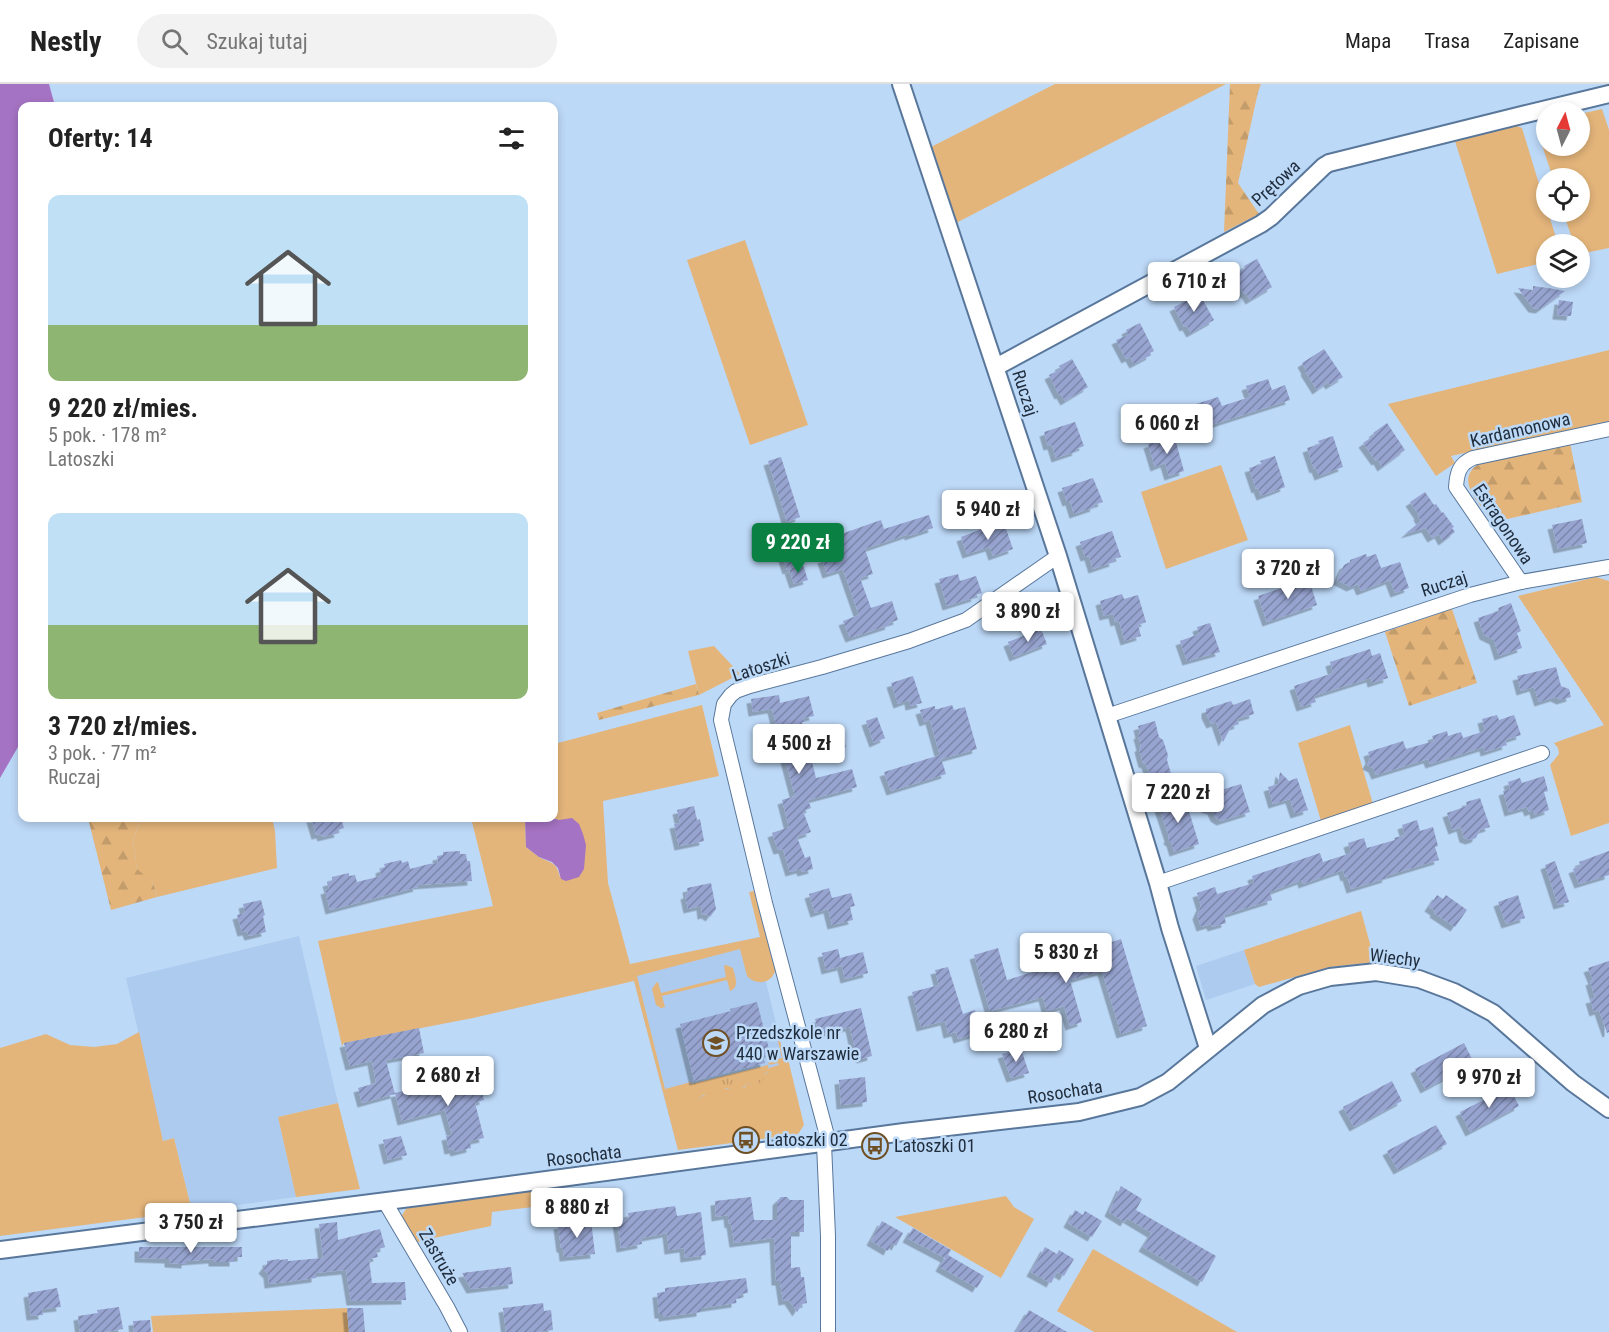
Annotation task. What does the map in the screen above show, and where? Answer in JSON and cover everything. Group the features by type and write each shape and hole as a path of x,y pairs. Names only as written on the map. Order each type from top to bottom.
{"street":[{"name":"Ruczaj","path":"901,84 1058,556 1208,1048"},
{"name":"Prętowa","path":"996,367 1261,224 1329,163 1609,94"},
{"name":"Kardamonowa","path":"1456,487 1460,466 1473,458 1609,429"},
{"name":"Estragonowa","path":"1456,487 1521,582"},
{"name":"Latoszki","path":"828,1332 826,1143 765,903 722,720 724,704 731,695 750,686 909,641 966,620 1058,556"},
{"name":"Ruczaj","path":"1107,716 1470,595 1521,582 1609,567"},
{"path":"1158,883 1542,753"},
{"name":"Wiechy","path":"1168,1082 1263,1005 1299,986 1330,976 1376,972 1419,979 1454,992 1493,1013 1573,1083 1609,1109"},
{"name":"Rosochata","path":"0,1250 385,1202 904,1132 1079,1112 1140,1097 1168,1082"},
{"name":"Zastruże","path":"385,1202 460,1332"}],"shaded area":[{"path":"0,84 49,84 54,102 18,102 18,747 0,778"},
{"path":"572,818 579,824 586,845 584,869 579,877 566,881 561,879 558,868 552,862 539,857 526,847 525,822 558,822 558,820"},
{"path":"299,936 338,1103 278,1117 296,1197 192,1211 174,1138 163,1141 126,978"},
{"name":"Przedszkole nr 440 w Warszawie","path":"760,937 765,978 801,1125 676,1143 630,965"},
{"path":"1244,950 1255,984 1206,1000 1196,966"}],"green space":[{"path":"1055,84 1226,84 956,223 931,147"},
{"path":"1230,84 1261,84 1238,183 1259,214 1224,232"},
{"path":"1602,109 1609,130 1609,248 1590,252 1590,234 1571,234 1566,222 1590,222 1590,168 1550,168 1546,156 1590,156 1590,112"},
{"path":"1512,124 1522,128 1536,174 1536,222 1551,222 1555,234 1536,234 1536,264 1497,274 1454,138"},
{"path":"745,240 808,425 750,445 687,260"},
{"path":"1609,350 1609,421 1451,456 1455,463 1436,476 1388,404"},
{"path":"1570,443 1582,502 1494,522 1475,499 1468,482 1469,475 1474,467 1484,461"},
{"path":"1221,465 1248,540 1166,569 1141,492"},
{"path":"1596,577 1609,581 1609,823 1571,836 1550,765 1559,754 1554,743 1604,725 1518,596"},
{"path":"1452,609 1477,683 1409,706 1385,632"},
{"path":"714,646 740,674 699,695 688,651"},
{"path":"696,684 699,695 599,720 597,713"},
{"path":"702,705 719,776 603,801 608,883 630,964 760,937 749,892 754,891 774,966 776,966 769,980 760,982 747,976 740,949 637,976 665,1089 691,1082 687,1085 689,1099 698,1100 713,1091 744,1088 747,1083 751,1084 767,1073 769,1068 779,1065 778,1063 769,1065 768,1061 782,1058 775,1029 777,1028 784,1057 788,1059 804,1125 798,1134 755,1140 754,1136 740,1137 740,1142 678,1150 634,981 473,1018 344,1043 342,1046 318,941 493,906 472,822 525,822 526,847 555,865 560,877 558,743"},
{"path":"1350,725 1373,804 1321,821 1298,743"},
{"path":"89,822 140,822 133,840 137,869 153,882 157,897 111,910"},
{"path":"140,822 273,822 277,868 157,897 153,882 137,870 133,840"},
{"path":"1361,911 1375,962 1330,967 1259,987 1255,984 1244,950"},
{"path":"724,966 733,968 736,978 735,987 730,991 727,980 662,996 665,1007 661,1008 656,1005 652,989 656,983 658,982 661,993 726,977"},
{"path":"139,1032 163,1141 174,1138 192,1211 0,1236 0,1048 46,1034 70,1045 94,1047 117,1044"},
{"path":"768,1065 769,1070 764,1075 763,1081 756,1085 747,1083 738,1090 726,1088 720,1095 703,1095 698,1100 689,1100 685,1094 687,1085"},
{"path":"338,1103 360,1189 296,1197 278,1117"},
{"path":"517,1191 543,1192 566,1203 492,1212 491,1226 413,1244 399,1220 406,1209 414,1204"},
{"path":"1006,1196 1014,1207 1034,1219 1001,1278 895,1217"},
{"path":"1093,1249 1237,1332 1094,1332 1057,1311"},
{"path":"347,1308 349,1332 153,1332 151,1316"}],"building":[{"path":"1257,259 1272,287 1250,300 1233,275"},
{"path":"1533,286 1565,291 1540,309 1533,308 1518,288 1533,290"},
{"path":"1198,291 1214,320 1191,333 1187,326 1184,327 1174,307"},
{"path":"1559,300 1573,302 1571,316 1557,315"},
{"path":"1140,323 1154,351 1134,364 1130,357 1126,359 1116,340 1128,335 1126,330"},
{"path":"1324,349 1343,377 1330,385 1328,382 1317,390 1302,363"},
{"path":"1072,359 1088,387 1065,401 1061,394 1059,395 1049,375 1061,369 1059,366"},
{"path":"1268,379 1272,390 1285,385 1290,400 1205,427 1196,404 1218,397 1222,406 1250,397 1246,386"},
{"path":"1075,422 1084,446 1076,449 1077,451 1056,458 1052,445 1048,446 1044,432"},
{"path":"1387,423 1405,450 1382,467 1363,443"},
{"path":"1174,435 1184,471 1169,476 1165,463 1155,467 1148,444"},
{"path":"1333,436 1343,467 1319,476 1316,468 1314,469 1307,448 1320,444 1318,441"},
{"path":"1275,456 1285,487 1261,496 1258,488 1256,489 1249,468 1262,464 1260,461"},
{"path":"781,457 800,517 787,522 768,461"},
{"path":"1093,478 1103,502 1074,514 1070,501 1067,502 1062,488"},
{"path":"1425,492 1454,527 1452,528 1455,532 1443,541 1439,534 1432,538 1426,528 1405,534 1421,521 1410,502"},
{"path":"929,515 933,528 865,549 873,574 860,578 871,608 892,601 898,620 889,623 890,625 850,638 843,621 859,615 843,569 827,574 822,559 837,554 831,535 843,531 844,533 881,520 884,529"},
{"path":"1582,519 1587,543 1558,549 1552,525"},
{"path":"990,526 992,531 1005,526 1013,549 993,556 990,547 967,554 961,537"},
{"path":"1112,531 1121,557 1113,559 1114,562 1093,569 1089,556 1085,557 1080,542"},
{"path":"790,537 799,565 787,570 778,541"},
{"path":"1366,554 1367,557 1376,554 1381,568 1400,562 1409,588 1395,593 1390,580 1361,591 1358,584 1351,587 1337,580 1344,565"},
{"path":"803,565 808,580 794,584 789,569"},
{"path":"958,574 960,581 976,576 982,593 947,606 939,579"},
{"path":"1309,579 1317,605 1267,622 1258,596"},
{"path":"1122,594 1124,599 1138,595 1146,622 1138,625 1141,636 1125,641 1119,621 1115,622 1113,614 1104,616 1100,601"},
{"path":"1511,603 1521,631 1517,633 1522,648 1499,656 1494,640 1484,635 1478,618 1499,611 1498,608"},
{"path":"1210,623 1220,652 1187,661 1180,641 1199,634 1197,627"},
{"path":"1041,629 1047,644 1014,657 1008,642"},
{"path":"1370,649 1372,656 1380,653 1388,678 1372,683 1371,678 1314,696 1316,702 1301,707 1294,686 1333,673 1330,662"},
{"path":"1556,667 1561,686 1569,689 1571,697 1561,700 1555,697 1539,702 1534,687 1521,691 1517,676"},
{"path":"913,676 922,703 910,706 909,700 898,704 891,683"},
{"path":"779,695 780,703 809,696 814,716 803,718 804,722 802,722 816,778 852,769 857,787 808,800 811,808 803,811 811,832 797,837 805,858 810,856 813,869 802,872 801,869 790,872 783,849 778,850 772,833 789,827 782,800 795,796 772,709 753,712 751,699"},
{"path":"1250,699 1254,714 1237,719 1239,724 1231,727 1223,742 1216,722 1211,724 1206,709 1231,701 1233,705"},
{"path":"952,705 954,710 965,707 977,749 941,759 930,720 924,722 920,710"},
{"path":"1497,715 1499,720 1514,715 1521,735 1505,740 1507,745 1485,752 1484,747 1430,764 1428,759 1376,775 1373,768 1367,765 1370,759 1368,752 1403,741 1406,749 1434,741 1432,736 1447,731 1448,736 1461,732 1463,738 1485,731 1482,719"},
{"path":"877,717 885,738 874,743 866,721"},
{"path":"1155,721 1159,737 1163,740 1168,755 1167,760 1172,777 1155,782 1146,764 1143,763 1139,748 1141,746 1138,726"},
{"path":"840,725 846,747 835,750 829,728"},
{"path":"940,755 946,774 891,791 884,772"},
{"path":"1280,772 1289,781 1297,778 1308,810 1295,814 1290,799 1273,804 1268,787 1278,784"},
{"path":"1544,776 1548,791 1544,792 1549,810 1535,815 1534,810 1529,812 1527,807 1509,812 1503,791 1510,789 1508,782 1520,778 1522,783"},
{"path":"1241,784 1250,812 1221,821 1215,817 1212,810 1205,808 1210,803 1207,794"},
{"path":"1170,797 1172,802 1185,798 1199,844 1174,852 1168,840 1157,801"},
{"path":"1480,798 1490,827 1480,830 1476,838 1470,840 1464,838 1461,827 1453,830 1447,813 1467,806 1466,802"},
{"path":"694,806 697,820 700,819 704,841 679,846 674,824 680,823 677,810"},
{"path":"1417,820 1420,831 1433,827 1439,860 1351,889 1343,870 1303,884 1302,880 1270,892 1272,900 1224,915 1226,923 1201,927 1197,915 1201,906 1197,893 1215,887 1217,894 1254,883 1252,876 1320,853 1323,862 1351,853 1348,843 1364,838 1367,848 1395,840 1394,838 1405,835 1402,825"},
{"path":"312,822 342,822 344,828 338,830 339,833 322,837 321,834 316,835"},
{"path":"460,851 460,854 466,854 467,861 470,861 472,881 417,885 418,887 330,910 325,890 329,889 327,882 332,881 332,877 349,873 349,876 355,875 357,882 381,876 380,869 385,867 384,864 401,860 402,863 408,861 410,869 438,863 437,856 443,855 443,852"},
{"path":"1609,851 1609,875 1579,884 1573,869 1581,866 1579,862"},
{"path":"1555,861 1569,902 1558,905 1545,865"},
{"path":"711,883 716,909 710,917 706,914 702,915 701,906 688,909 685,895 688,894 687,888"},
{"path":"829,888 832,898 851,893 855,906 850,907 853,920 832,925 828,909 815,913 809,894"},
{"path":"1437,895 1443,899 1446,895 1467,910 1455,927 1429,907"},
{"path":"1518,895 1525,918 1506,924 1498,902"},
{"path":"261,900 266,932 249,936 247,931 242,932 237,915 245,913 243,904"},
{"path":"1121,939 1147,1026 1121,1034 1102,971 1070,980 1082,1022 1070,1026 1064,1006 1047,1011 1043,997 990,1011 974,955 998,948 1007,980 1053,966 1052,962 1107,946 1106,944"},
{"path":"838,949 842,966 826,970 822,953"},
{"path":"863,952 868,973 845,979 840,958"},
{"path":"1609,961 1609,1032 1607,1033 1599,1010 1594,1012 1590,999 1595,998 1590,981 1593,980 1588,968"},
{"path":"948,967 963,1014 975,1010 982,1032 958,1039 956,1032 948,1034 945,1021 921,1027 912,992 939,985 935,970"},
{"path":"757,1002 770,1053 763,1055 765,1063 694,1081 680,1024"},
{"path":"861,1008 872,1056 861,1059 858,1049 855,1050 850,1027 819,1034 815,1019"},
{"path":"419,1028 424,1053 386,1060 395,1094 362,1103 358,1088 376,1083 372,1061 350,1066 344,1043"},
{"path":"1464,1043 1474,1063 1425,1089 1415,1069"},
{"path":"1021,1049 1029,1073 1011,1078 1002,1054"},
{"path":"477,1072 484,1100 475,1103 484,1138 470,1141 471,1148 455,1152 454,1149 449,1150 446,1136 452,1135 445,1110 402,1121 395,1093"},
{"path":"865,1077 867,1102 841,1105 839,1080"},
{"path":"1392,1081 1402,1101 1354,1127 1343,1107"},
{"path":"1509,1087 1519,1106 1470,1132 1460,1112"},
{"path":"1436,1125 1447,1144 1398,1170 1387,1151"},
{"path":"401,1136 407,1155 388,1160 383,1140"},
{"path":"1121,1186 1142,1199 1136,1210 1216,1256 1202,1282 1143,1247 1152,1233 1127,1218 1125,1222 1109,1212"},
{"path":"751,1197 754,1220 777,1220 777,1201 781,1197 787,1197 790,1200 804,1200 804,1232 791,1232 791,1268 800,1267 801,1277 804,1277 807,1303 802,1304 797,1312 789,1300 783,1301 780,1281 776,1281 774,1238 734,1243 728,1215 716,1217 715,1201"},
{"path":"675,1206 677,1216 701,1212 706,1255 685,1258 684,1248 669,1250 667,1233 641,1238 642,1244 621,1248 617,1220 629,1219 628,1213"},
{"path":"1075,1210 1083,1215 1085,1211 1102,1221 1092,1237 1068,1223"},
{"path":"591,1220 595,1254 564,1257 558,1225"},
{"path":"882,1221 903,1233 896,1246 892,1243 888,1251 871,1241"},
{"path":"337,1222 338,1240 380,1229 385,1247 376,1250 378,1257 369,1259 372,1283 405,1282 406,1300 351,1301 346,1270 316,1273 316,1278 269,1284 268,1274 263,1269 267,1261 323,1258 319,1224"},
{"path":"913,1228 951,1250 948,1255 984,1276 977,1288 940,1267 945,1258 907,1238"},
{"path":"139,1247 242,1247 242,1257 234,1257 234,1262 213,1262 213,1259 186,1261 186,1264 169,1263 169,1259 139,1258"},
{"path":"1045,1247 1057,1254 1059,1250 1074,1259 1064,1276 1057,1272 1051,1283 1031,1272"},
{"path":"511,1267 513,1284 471,1289 462,1273"},
{"path":"746,1278 748,1293 740,1294 741,1298 736,1299 736,1303 701,1308 701,1312 663,1317 663,1314 659,1314 657,1293 665,1292 665,1288"},
{"path":"57,1288 61,1307 42,1309 43,1315 31,1316 28,1293"},
{"path":"543,1303 544,1311 551,1310 553,1330 506,1332 503,1308"},
{"path":"119,1307 123,1329 80,1332 78,1316"},
{"path":"347,1308 363,1308 365,1332 349,1332"},
{"path":"1029,1310 1067,1332 1016,1332"},
{"path":"150,1320 151,1332 134,1332 133,1321"}],"place":[{"name":"Przedszkole nr 440 w Warszawie","path":"716,1043"},
{"name":"Latoszki 02","path":"746,1140"},
{"name":"Latoszki 01","path":"875,1146"}]}
